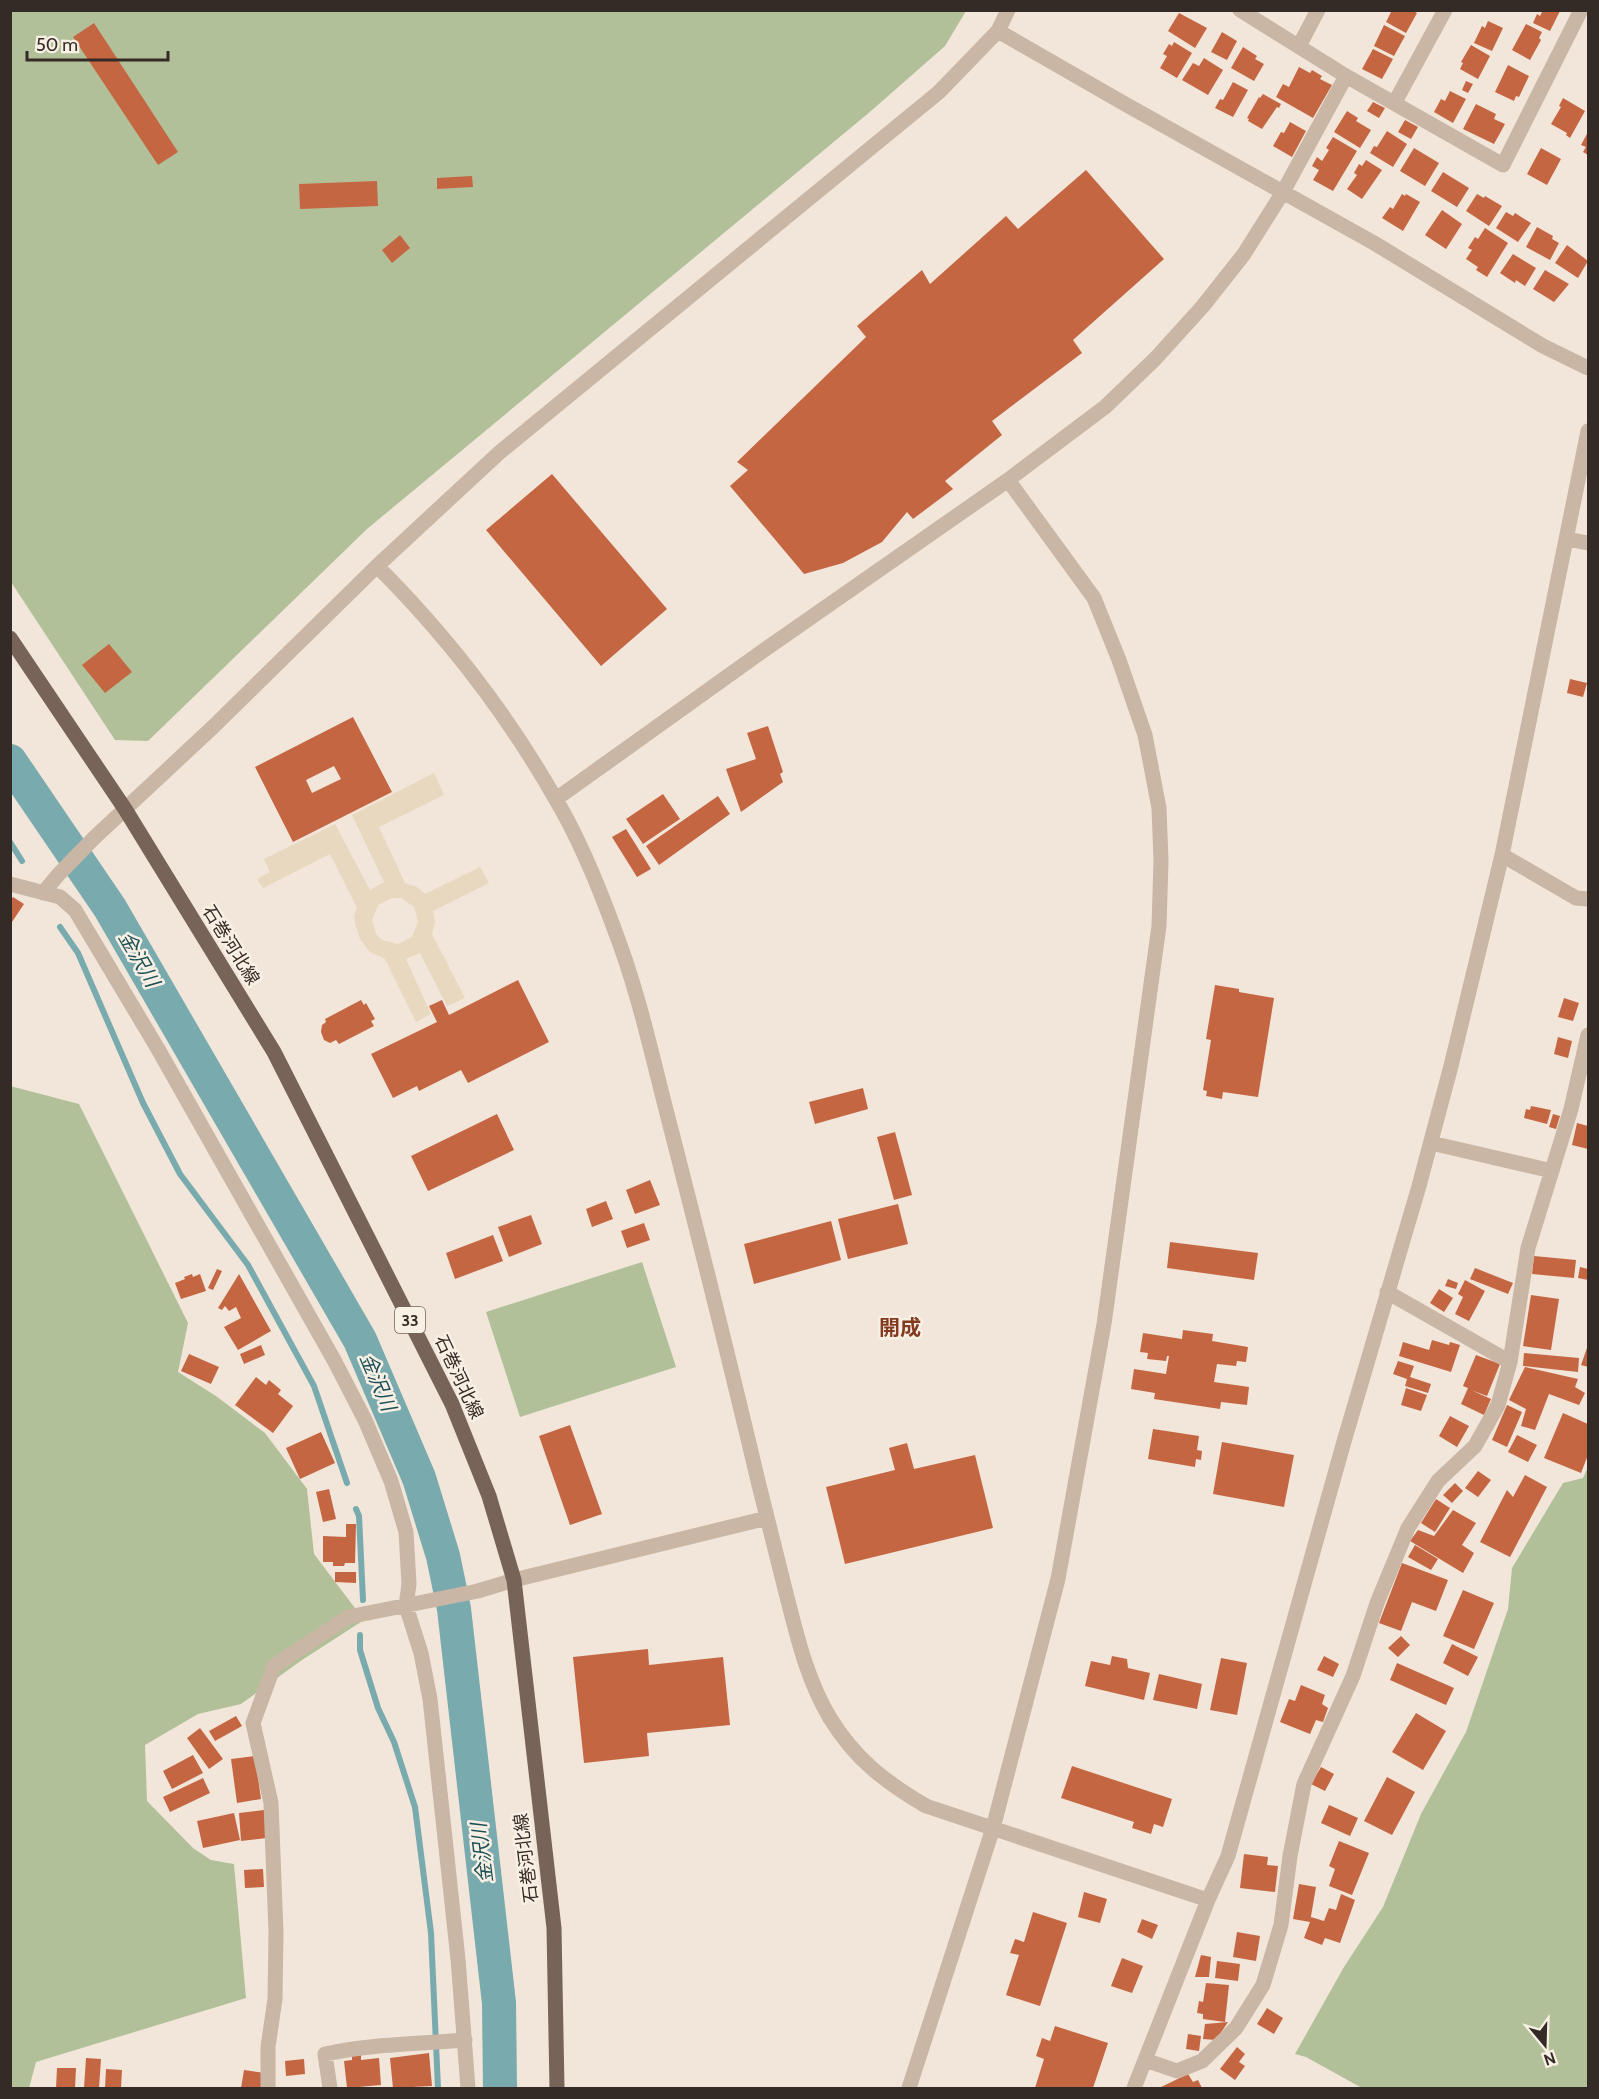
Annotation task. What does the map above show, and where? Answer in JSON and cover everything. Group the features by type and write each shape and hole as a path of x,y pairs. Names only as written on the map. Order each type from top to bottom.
{"main road":[{"name":"石巻河北線","path":"10,638 125,809 274,1052 452,1404 489,1496 514,1580 554,1928 557,2088"}],"street":[{"path":"43,893 58,874 94,838 213,727 377,566 508,445 939,92 998,31 1008,10"},
{"path":"1240,10 1346,76 1503,165 1581,10"},
{"path":"1299,46 1318,10"},
{"path":"1395,102 1445,10"},
{"path":"998,31 1374,243 1544,346 1588,368"},
{"path":"556,799 1008,480 1105,407 1203,306 1244,254 1283,192 1346,76"},
{"path":"1134,2088 1208,1900 1228,1856 1431,1143 1502,855 1588,432"},
{"path":"909,2088 993,1828 1058,1579 1104,1324 1159,926 1161,861 1159,808 1145,735 1094,598 1008,480"},
{"path":"1567,538 1588,543"},
{"path":"377,566 413,602 474,678 516,737 556,799 597,884 634,987 703,1252 767,1518 810,1678 828,1715 848,1745 871,1768 898,1789 926,1806 1208,1900"},
{"path":"1502,855 1576,898 1588,899"},
{"path":"10,884 60,897 75,910 164,1059 334,1360 365,1420 391,1482 406,1532 409,1584 429,1699 458,1959 460,2041 468,2088"},
{"path":"1145,2060 1177,2071 1202,2061 1236,2028 1263,1985 1281,1925 1290,1856 1304,1784 1353,1677 1377,1603 1408,1528 1438,1481 1475,1446 1498,1405 1510,1362 1528,1248 1571,1109 1588,1035"},
{"path":"1431,1143 1552,1171"},
{"path":"1387,1292 1510,1362"},
{"path":"268,2088 268,2047 275,1999 275,1909 270,1803 253,1723 274,1666 348,1617 478,1591 514,1580 767,1518"},
{"path":"330,2088 325,2054 350,2049 460,2041"}],"green space":[{"path":"10,11 966,11 945,46 871,111 367,529 148,741 115,740 11,582"},
{"path":"10,1086 79,1104 188,1323 178,1372 216,1396 265,1433 307,1489 314,1554 364,1620 302,1660 241,1704 198,1714 145,1745 147,1801 193,1848 211,1860 234,1864 246,1998 36,2062 29,2088 10,2088"},
{"path":"642,1262 676,1367 520,1417 486,1312"},
{"path":"1588,1467 1588,2088 1362,2088 1306,2057 1295,2054 1344,1967 1383,1907 1421,1814 1466,1732 1508,1609 1512,1568 1563,1483 1583,1478"}],"shaded area":[{"path":"434,773 444,795 379,827 405,883 417,887 425,894 480,867 489,883 433,911 435,922 432,934 465,998 447,1006 420,953 406,959 431,1014 416,1022 385,959 370,952 360,939 354,916 357,908 330,854 263,888 257,879 270,872 264,859 335,824 370,890 384,882 352,815","holes":["392,898 401,898 414,907 418,922 412,937 398,944 382,940 376,934 372,920 378,905"]}],"building":[{"path":"1392,10 1412,10 1417,13 1406,33 1386,22"},
{"path":"1543,10 1560,11 1550,31 1533,23 1537,14 1540,16"},
{"path":"1179,13 1207,28 1195,48 1168,31"},
{"path":"1488,21 1503,28 1492,51 1474,43 1482,26 1485,28"},
{"path":"94,23 178,152 158,165 73,37"},
{"path":"1526,24 1542,32 1539,38 1541,40 1530,60 1512,50"},
{"path":"1384,25 1405,36 1394,56 1374,46"},
{"path":"1222,32 1237,41 1227,60 1211,52"},
{"path":"1174,42 1192,53 1177,78 1160,68 1167,56 1163,54 1169,44 1172,46"},
{"path":"1471,45 1490,56 1478,79 1460,69 1463,63 1461,62"},
{"path":"1243,47 1257,56 1255,59 1264,64 1254,81 1231,68"},
{"path":"1373,49 1393,59 1382,79 1362,69"},
{"path":"1204,58 1223,70 1208,95 1182,80 1193,63 1199,66"},
{"path":"1508,65 1529,76 1519,97 1516,96 1514,101 1495,92"},
{"path":"1299,67 1310,73 1312,70 1322,76 1320,79 1332,85 1313,118 1276,97 1283,84 1289,87"},
{"path":"1466,81 1473,84 1468,93 1462,90"},
{"path":"1233,82 1248,90 1233,117 1215,108 1220,99 1223,100"},
{"path":"1450,91 1466,99 1453,123 1434,112 1441,99 1445,101"},
{"path":"1263,94 1281,104 1262,129 1248,121 1247,118"},
{"path":"1563,98 1585,111 1570,138 1566,135 1567,133 1551,124 1561,107 1559,106"},
{"path":"1373,102 1385,108 1379,118 1367,111"},
{"path":"1476,104 1496,114 1494,119 1505,124 1494,144 1463,129"},
{"path":"1347,111 1358,118 1356,121 1371,130 1360,148 1334,132"},
{"path":"1405,120 1418,127 1411,139 1398,132"},
{"path":"1290,122 1306,131 1292,157 1273,146"},
{"path":"1387,131 1407,144 1393,167 1370,153 1374,146 1377,147"},
{"path":"1588,132 1588,155 1583,152 1586,147 1581,145"},
{"path":"1333,137 1357,151 1333,191 1313,180 1319,170 1312,166 1317,157 1322,161"},
{"path":"1414,148 1439,163 1425,186 1400,171"},
{"path":"1541,148 1561,159 1547,185 1527,174"},
{"path":"1366,160 1382,170 1362,199 1347,189 1357,175 1354,173 1359,164 1362,166"},
{"path":"1086,170 1164,259 1073,340 1082,353 992,421 1002,435 945,481 953,489 913,519 907,512 882,542 843,563 804,574 730,486 748,470 737,462 866,337 857,326 922,270 930,284 1006,216 1018,229"},
{"path":"1443,172 1469,188 1457,207 1431,191"},
{"path":"472,176 473,187 437,189 437,178"},
{"path":"377,181 378,206 300,209 299,184"},
{"path":"1402,194 1420,202 1403,231 1382,218 1390,207 1393,209"},
{"path":"1477,194 1502,206 1489,226 1466,211"},
{"path":"1442,210 1462,224 1446,249 1425,235"},
{"path":"1506,212 1513,216 1515,213 1531,223 1518,242 1496,228"},
{"path":"1537,227 1553,236 1552,239 1559,243 1550,260 1526,247"},
{"path":"1485,228 1508,243 1487,277 1476,270 1478,267 1466,259 1472,250 1468,248"},
{"path":"400,235 410,248 392,263 382,250"},
{"path":"1567,245 1588,261 1578,278 1555,263"},
{"path":"1513,254 1536,268 1525,286 1516,280 1515,283 1500,273"},
{"path":"1545,270 1569,284 1554,302 1533,289"},
{"path":"552,474 667,609 601,666 486,530"},
{"path":"109,644 132,672 105,693 82,665"},
{"path":"1570,679 1587,683 1583,697 1567,693"},
{"path":"353,717 392,792 293,842 255,767","holes":["334,766 341,779 312,793 306,780"]},
{"path":"768,726 783,772 780,774 783,782 741,812 726,769 756,759 747,733"},
{"path":"663,794 680,819 643,844 626,819"},
{"path":"718,796 730,814 659,865 646,846"},
{"path":"626,829 651,869 637,877 612,837"},
{"path":"13,897 24,904 12,922 10,921 10,901"},
{"path":"518,980 549,1042 468,1083 461,1070 419,1091 417,1086 393,1098 371,1054 437,1022 429,1006 442,1000 449,1015"},
{"path":"1215,985 1274,998 1258,1097 1223,1092 1222,1099 1206,1096 1207,1091 1203,1090 1211,1040 1206,1039"},
{"path":"1564,998 1579,1003 1573,1021 1558,1017"},
{"path":"361,1000 364,1005 366,1003 375,1019 371,1021 374,1026 339,1044 336,1040 330,1043 324,1040 321,1032 322,1025 326,1022 325,1019"},
{"path":"1558,1037 1572,1041 1568,1058 1554,1054"},
{"path":"863,1088 868,1109 815,1124 809,1102"},
{"path":"1531,1106 1551,1110 1547,1124 1524,1118 1526,1109 1530,1110"},
{"path":"497,1114 514,1150 428,1191 411,1156"},
{"path":"1553,1114 1560,1116 1556,1129 1549,1127"},
{"path":"1577,1123 1588,1126 1588,1149 1572,1145"},
{"path":"895,1132 912,1195 894,1200 877,1137"},
{"path":"650,1180 660,1205 635,1214 626,1190"},
{"path":"606,1201 613,1219 592,1227 586,1209"},
{"path":"898,1204 908,1244 848,1259 838,1219"},
{"path":"531,1215 542,1244 509,1257 498,1227"},
{"path":"831,1221 841,1260 754,1284 744,1244"},
{"path":"644,1223 650,1240 627,1248 621,1231"},
{"path":"493,1235 503,1261 455,1279 446,1253"},
{"path":"1170,1242 1258,1253 1254,1280 1167,1268"},
{"path":"1534,1256 1576,1260 1574,1278 1532,1274"},
{"path":"1580,1267 1588,1269 1588,1280 1578,1278"},
{"path":"1475,1268 1513,1283 1508,1294 1470,1279"},
{"path":"217,1269 222,1271 213,1290 208,1288"},
{"path":"192,1274 193,1277 200,1274 206,1291 181,1299 175,1283"},
{"path":"239,1274 271,1331 238,1350 224,1327 241,1318 236,1307 229,1311 225,1306 222,1310 218,1308"},
{"path":"1448,1279 1458,1283 1456,1289 1445,1286"},
{"path":"1465,1280 1485,1291 1469,1321 1455,1314 1463,1297 1458,1294"},
{"path":"1439,1289 1453,1298 1444,1312 1430,1303"},
{"path":"1531,1295 1559,1299 1551,1350 1523,1346"},
{"path":"1183,1330 1213,1334 1212,1341 1248,1347 1246,1362 1237,1361 1236,1366 1217,1364 1214,1382 1249,1387 1247,1405 1221,1402 1220,1409 1154,1399 1155,1393 1131,1389 1134,1369 1166,1374 1169,1356 1166,1361 1147,1359 1148,1353 1140,1352 1143,1333 1182,1339"},
{"path":"1432,1340 1449,1345 1450,1342 1460,1345 1451,1372 1399,1356 1403,1342 1429,1350"},
{"path":"261,1345 265,1355 244,1364 240,1354"},
{"path":"1588,1345 1588,1367 1581,1365"},
{"path":"1524,1353 1579,1358 1578,1372 1523,1366"},
{"path":"189,1354 219,1367 211,1384 181,1371"},
{"path":"1476,1355 1500,1364 1487,1396 1471,1390 1491,1399 1484,1415 1461,1404 1468,1388 1463,1386"},
{"path":"1398,1361 1414,1366 1410,1377 1431,1384 1428,1393 1405,1386 1407,1379 1393,1374"},
{"path":"1525,1367 1578,1379 1575,1387 1585,1393 1579,1405 1549,1394 1535,1430 1521,1426 1526,1409 1509,1400"},
{"path":"256,1377 266,1385 269,1380 281,1390 278,1394 293,1406 273,1433 235,1405"},
{"path":"1406,1388 1427,1395 1421,1411 1401,1405"},
{"path":"1507,1405 1522,1412 1507,1447 1492,1440"},
{"path":"1563,1413 1588,1424 1588,1455 1581,1473 1544,1458"},
{"path":"1450,1416 1469,1426 1457,1447 1439,1436"},
{"path":"570,1425 602,1514 570,1525 539,1436"},
{"path":"1153,1429 1199,1436 1197,1450 1202,1451 1201,1460 1196,1459 1195,1467 1148,1459"},
{"path":"321,1432 335,1463 300,1479 286,1448"},
{"path":"1517,1435 1537,1445 1528,1462 1508,1452"},
{"path":"1222,1442 1294,1455 1284,1507 1213,1494"},
{"path":"907,1443 914,1469 975,1455 993,1528 845,1564 826,1487 895,1470 889,1448"},
{"path":"1478,1471 1491,1480 1478,1497 1465,1488"},
{"path":"1525,1475 1547,1487 1510,1557 1480,1542 1507,1490 1513,1497"},
{"path":"1455,1483 1463,1491 1452,1503 1443,1495"},
{"path":"329,1489 336,1519 323,1522 316,1492"},
{"path":"1436,1499 1450,1508 1435,1532 1421,1523"},
{"path":"1453,1510 1476,1523 1462,1545 1474,1553 1463,1573 1410,1541 1418,1530 1434,1536"},
{"path":"346,1524 356,1524 355,1563 333,1566 333,1562 323,1562 323,1536 346,1537"},
{"path":"1415,1545 1438,1559 1431,1570 1408,1557"},
{"path":"1402,1563 1448,1580 1436,1611 1412,1602 1401,1631 1379,1623"},
{"path":"335,1572 356,1572 356,1583 335,1582"},
{"path":"1463,1590 1494,1603 1474,1649 1443,1636"},
{"path":"1401,1636 1410,1645 1398,1657 1388,1648"},
{"path":"1452,1644 1478,1657 1468,1676 1443,1663"},
{"path":"648,1649 649,1665 723,1657 730,1725 647,1733 649,1756 584,1763 573,1657"},
{"path":"1112,1656 1127,1659 1128,1668 1150,1673 1144,1700 1085,1686 1091,1661 1110,1665"},
{"path":"1324,1656 1339,1664 1333,1677 1317,1670"},
{"path":"1221,1658 1247,1663 1237,1715 1210,1710"},
{"path":"1397,1663 1454,1688 1446,1705 1390,1680"},
{"path":"1159,1674 1202,1684 1197,1709 1153,1700"},
{"path":"1301,1685 1325,1695 1322,1704 1328,1708 1323,1722 1316,1720 1310,1734 1280,1722 1289,1699 1295,1701"},
{"path":"1416,1713 1446,1731 1423,1770 1392,1752"},
{"path":"236,1716 242,1726 215,1741 209,1731"},
{"path":"200,1728 223,1759 209,1769 187,1738"},
{"path":"193,1755 203,1773 172,1789 163,1771"},
{"path":"255,1756 261,1799 237,1803 231,1759"},
{"path":"1072,1766 1172,1799 1163,1827 1154,1824 1151,1834 1132,1828 1134,1822 1061,1798"},
{"path":"1321,1767 1334,1774 1325,1791 1311,1784"},
{"path":"1387,1777 1415,1792 1392,1835 1364,1821"},
{"path":"203,1778 210,1793 170,1812 163,1797"},
{"path":"1329,1805 1358,1818 1350,1836 1321,1823"},
{"path":"264,1810 267,1838 241,1841 239,1813"},
{"path":"234,1813 240,1840 203,1848 197,1821"},
{"path":"1339,1841 1369,1853 1352,1895 1329,1886 1335,1869 1329,1866"},
{"path":"1244,1854 1268,1857 1267,1865 1278,1866 1275,1892 1240,1888"},
{"path":"263,1869 264,1887 245,1888 244,1870"},
{"path":"1299,1884 1316,1887 1310,1922 1293,1919"},
{"path":"1084,1892 1107,1899 1100,1923 1078,1917"},
{"path":"1341,1894 1355,1900 1340,1943 1325,1938 1322,1945 1304,1938 1311,1917 1324,1921 1329,1908 1336,1910"},
{"path":"1033,1912 1067,1923 1040,2006 1006,1995 1019,1955 1010,1953 1015,1939 1024,1942"},
{"path":"1142,1919 1158,1925 1152,1939 1137,1932"},
{"path":"1237,1932 1260,1936 1256,1961 1233,1957"},
{"path":"1201,1955 1211,1957 1209,1977 1195,1977"},
{"path":"1122,1958 1143,1966 1132,1993 1111,1986"},
{"path":"1217,1961 1240,1964 1238,1981 1215,1978"},
{"path":"1206,1983 1229,1985 1225,2022 1203,2019 1203,2014 1197,2013 1199,2001 1203,2002"},
{"path":"1267,2008 1283,2018 1274,2034 1257,2024"},
{"path":"1228,2022 1216,2040 1203,2039 1205,2024"},
{"path":"1055,2026 1108,2043 1093,2088 1035,2088 1044,2059 1036,2056 1042,2038 1050,2041"},
{"path":"1188,2034 1201,2036 1199,2051 1186,2049"},
{"path":"1237,2047 1245,2054 1239,2062 1245,2066 1235,2080 1220,2069"},
{"path":"361,2053 361,2060 379,2058 381,2085 347,2088 344,2061 352,2060 352,2054"},
{"path":"429,2053 432,2086 393,2088 390,2058"},
{"path":"86,2058 101,2059 99,2088 84,2088"},
{"path":"304,2059 305,2074 286,2076 285,2061"},
{"path":"57,2068 76,2068 75,2088 56,2088"},
{"path":"106,2069 122,2070 121,2088 105,2088"},
{"path":"244,2070 265,2073 262,2088 241,2088"},
{"path":"1188,2074 1193,2082 1198,2080 1202,2088 1159,2088"}],"waterway":[{"name":"金沢川","path":"10,761 110,908 360,1340 419,1478 443,1556 454,1609 499,2003 500,2088"},
{"path":"10,842 22,861"},
{"path":"60,927 78,953 143,1103 180,1174 248,1265 314,1386 347,1483"},
{"path":"356,1509 359,1516 363,1600"},
{"path":"360,1635 360,1650 378,1708 394,1742 415,1807 431,1933 438,2088"}],"district":[{"name":"開成","path":"900,1328"}]}
